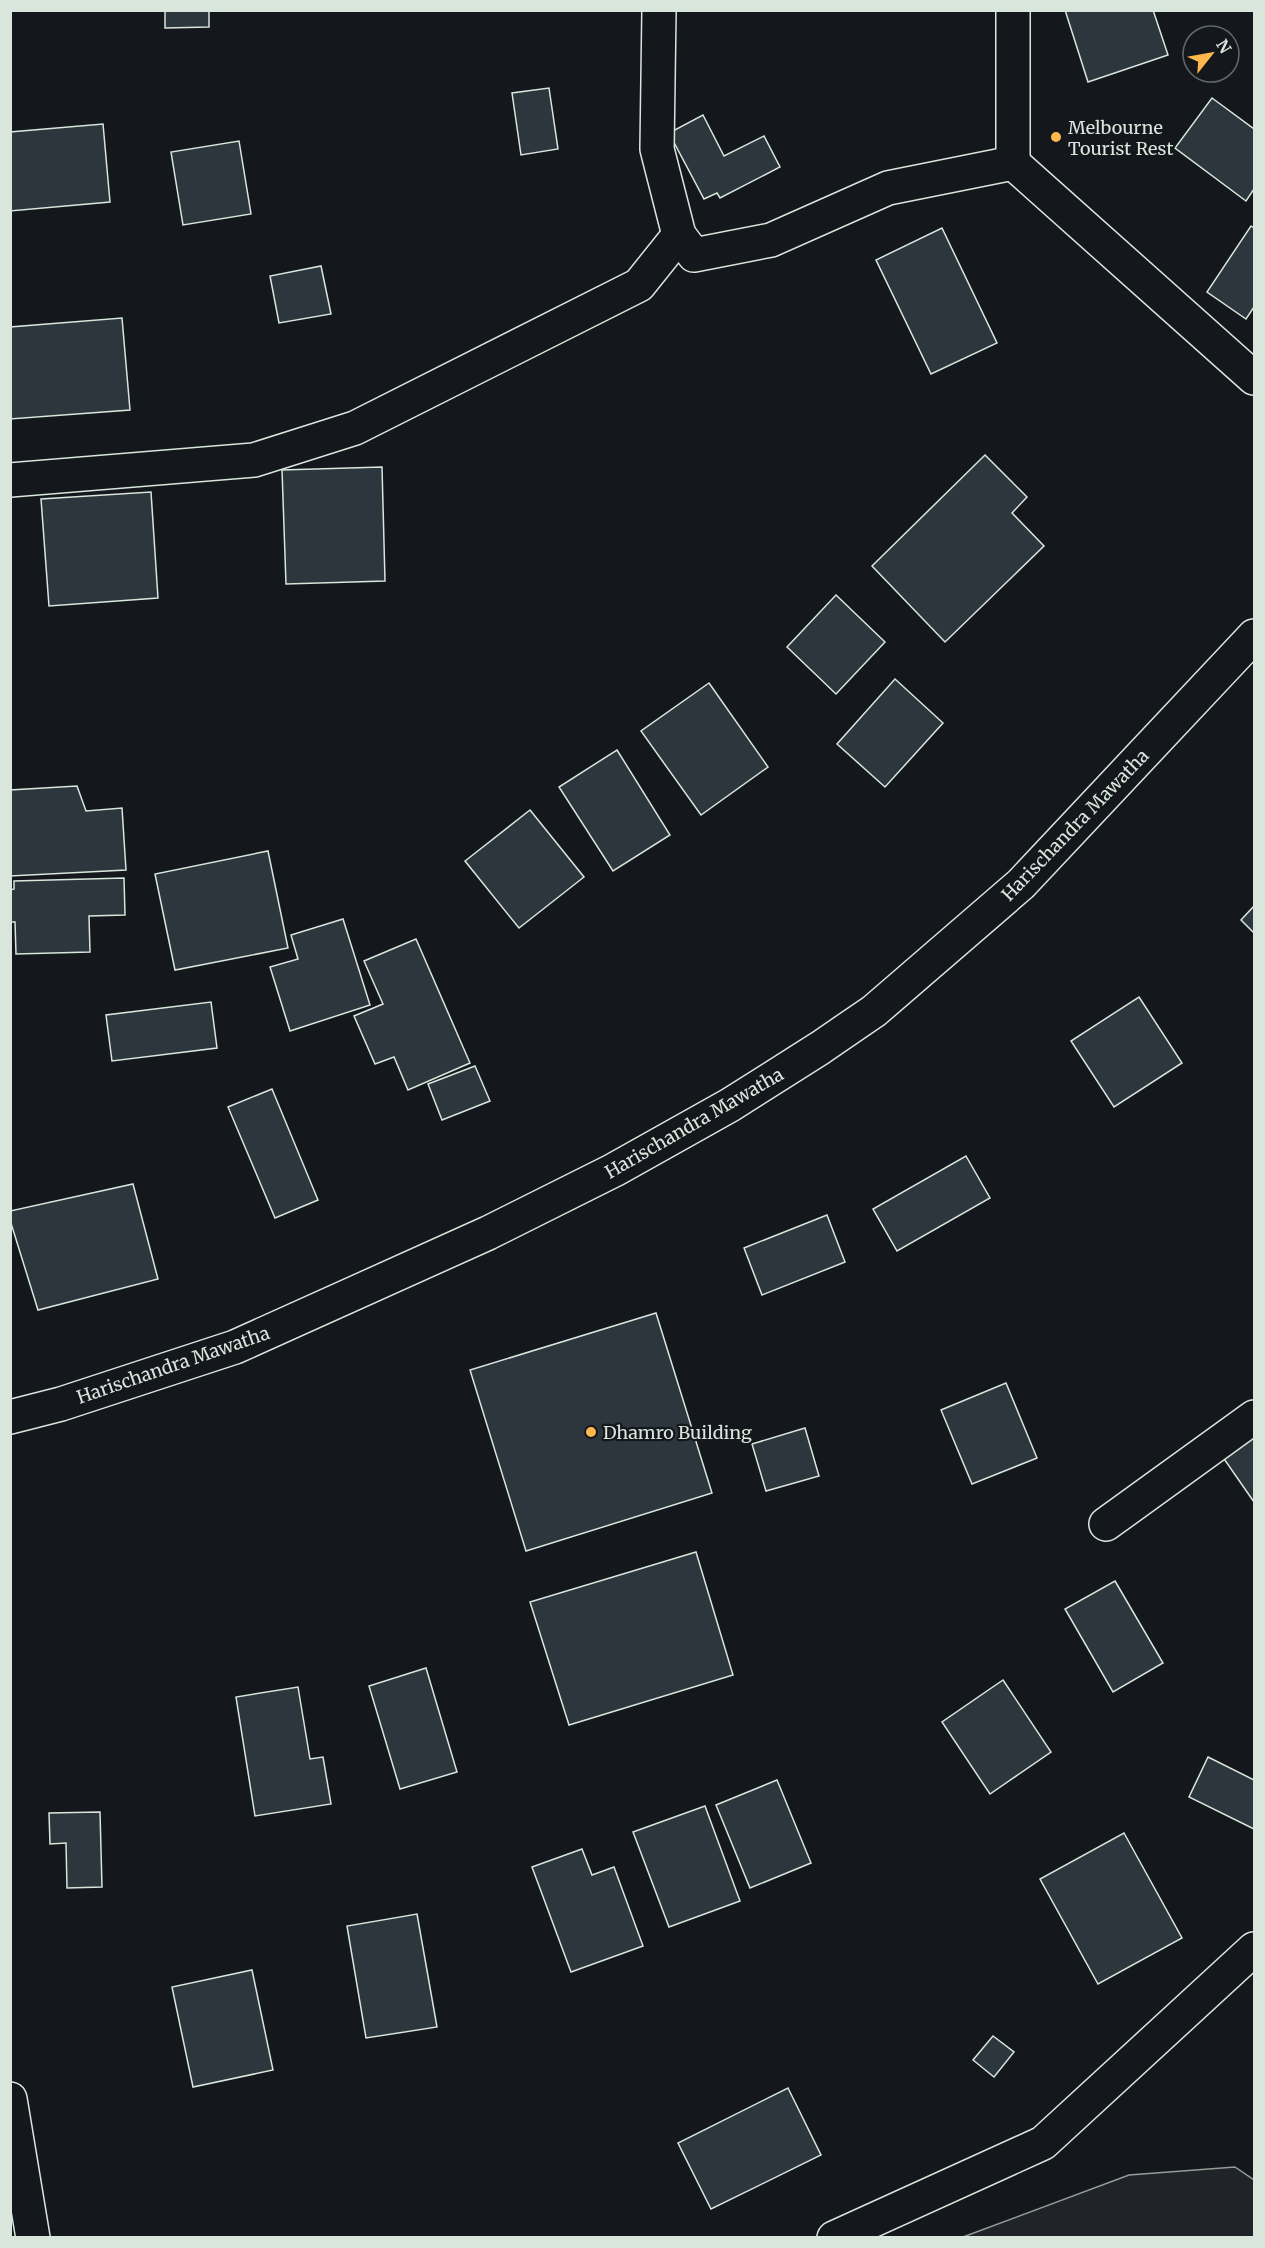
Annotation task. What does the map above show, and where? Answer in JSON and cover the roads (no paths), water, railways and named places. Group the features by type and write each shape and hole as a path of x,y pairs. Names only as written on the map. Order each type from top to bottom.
{"street":[{"path":"659,10 657,149 679,235 694,255 771,240 888,188 1013,163"},
{"path":"1013,10 1013,163 1254,378"},
{"path":"10,480 254,460 355,428 639,285 679,235"},
{"name":"Harischandra Mawatha","path":"10,1417 61,1404 235,1347 477,1238 614,1170 730,1105 874,1011 1021,884 1254,636"},
{"path":"1106,1524 1254,1417"},
{"path":"834,2238 1043,2143 1254,1949"},
{"path":"10,2099 33,2238"}],"place":[{"name":"Melbourne Tourist Rest","path":"1056,137"},
{"name":"Dhamro Building","path":"591,1432"}]}
